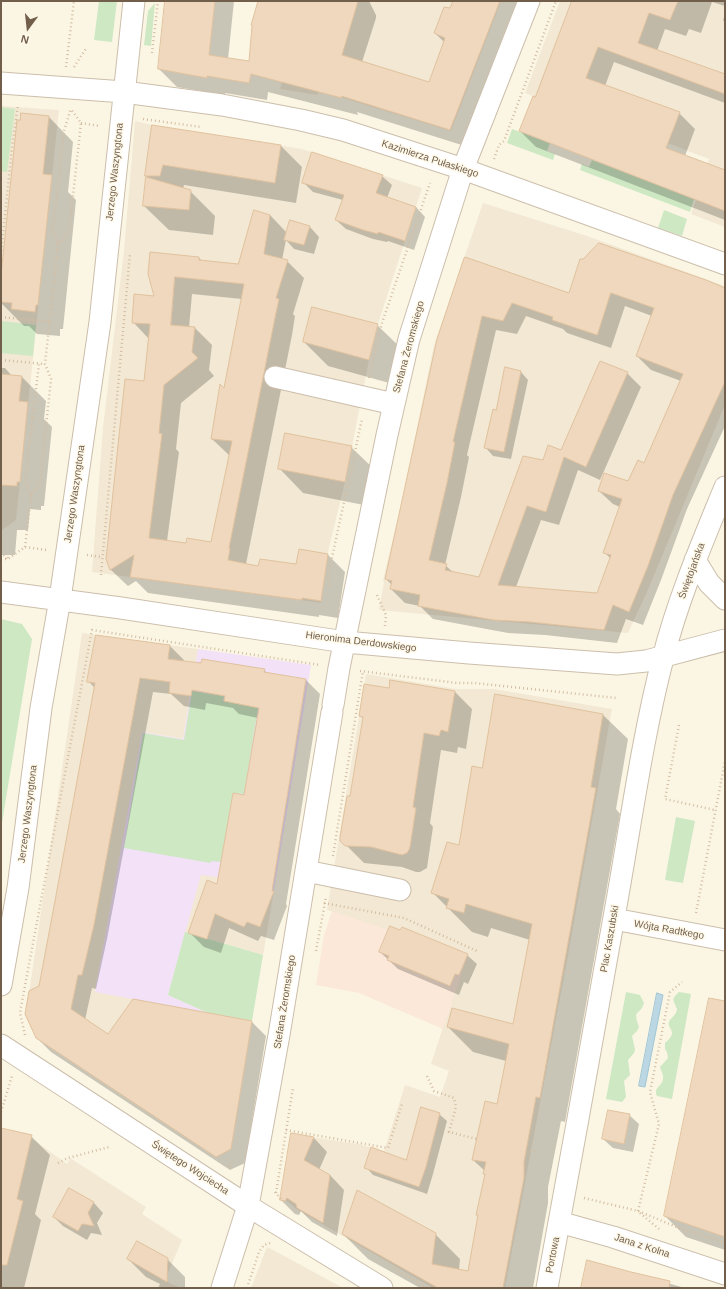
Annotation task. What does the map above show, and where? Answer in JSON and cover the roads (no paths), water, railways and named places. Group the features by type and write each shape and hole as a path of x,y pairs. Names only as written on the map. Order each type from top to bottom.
{"street":[{"name":"Jerzego Waszyngtona","path":"1,984 18,888 42,708 60,599 100,322 134,1"},
{"name":"Stefana Żeromskiego","path":"222,1288 248,1206 279,1035 339,668 354,591 409,340 463,169 529,1"},
{"name":"Kazimierza Pułaskiego","path":"1,83 124,92 222,105 301,120 343,130 463,169 725,264"},
{"path":"275,377 394,404"},
{"name":"Świętojańska","path":"663,656 694,560 725,487"},
{"path":"694,560 709,583 725,599"},
{"name":"Hieronima Derdowskiego","path":"1,592 60,599 345,642 617,664 632,663 725,640"},
{"name":"Plac Kaszubski","path":"559,1222 593,1041 647,724 663,656"},
{"path":"306,870 400,890"},
{"name":"Wójta Radtkego","path":"614,920 725,940"},
{"name":"Świętego Wojciecha","path":"1,1045 248,1206 382,1288"},
{"name":"Jana z Kolna","path":"559,1222 613,1237 725,1274"},
{"name":"Portowa","path":"547,1288 559,1222"}],"water":[{"path":"657,993 663,995 645,1087 639,1086"}]}
